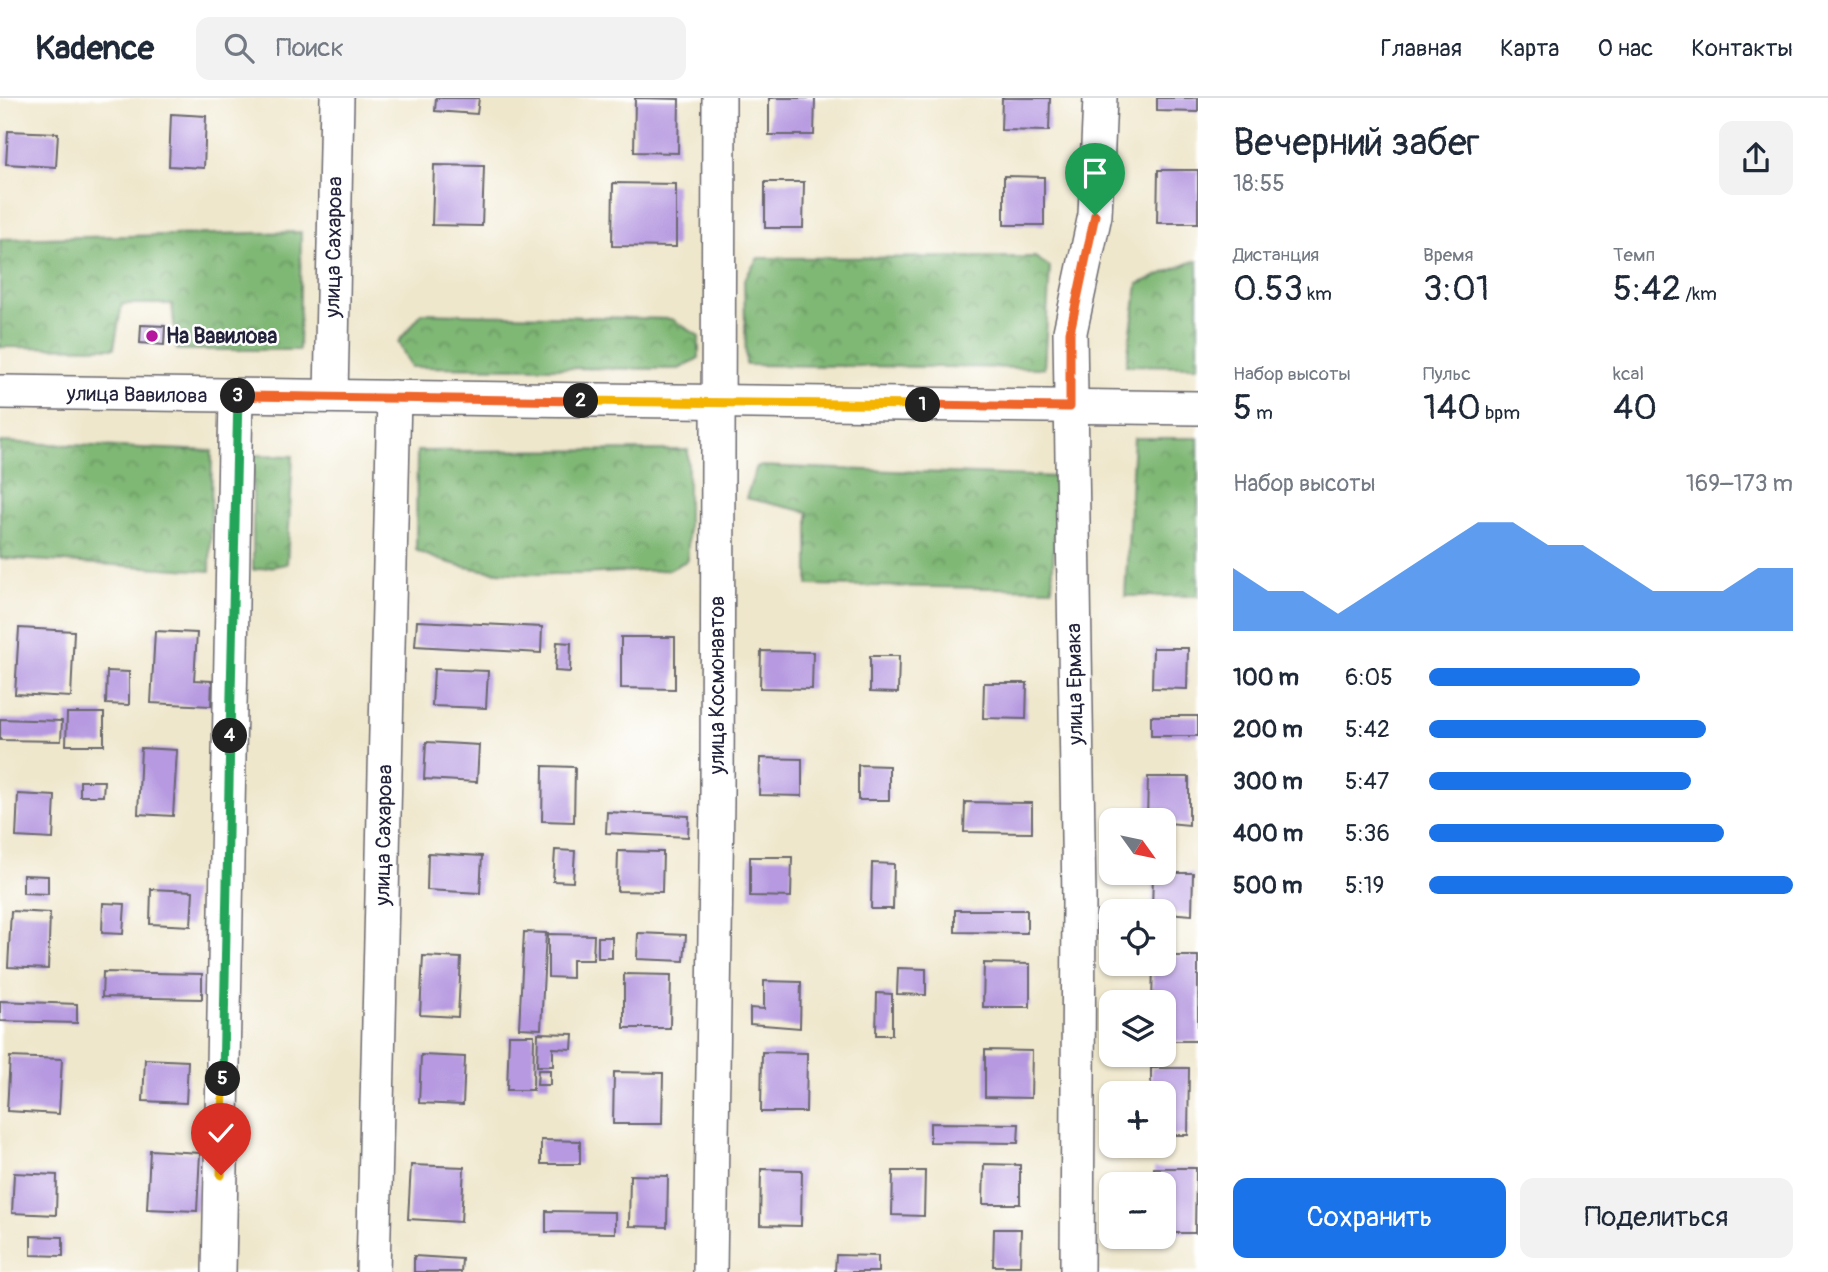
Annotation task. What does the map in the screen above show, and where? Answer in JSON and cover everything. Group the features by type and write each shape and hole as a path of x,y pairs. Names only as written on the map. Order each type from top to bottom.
{"street":[{"name":"улица Сахарова","path":"331,396 337,98"},
{"name":"улица Космонавтов","path":"710,1272 717,801 719,98"},
{"name":"улица Ермака","path":"1077,1272 1079,900 1070,332 1095,215 1100,98"},
{"name":"улица Вавилова","path":"0,392 1198,408"},
{"path":"219,1272 236,396"},
{"name":"улица Сахарова","path":"373,1272 394,397"}],"green space":[{"path":"301,232 299,350 177,350 172,304 122,304 114,348 0,347 0,239"},
{"path":"1035,257 1050,267 1044,368 746,365 744,280 758,258"},
{"path":"1198,261 1198,366 1126,365 1138,284"},
{"path":"422,313 672,319 699,336 699,358 679,369 411,367 398,342"},
{"path":"1134,438 1198,438 1198,596 1125,596"},
{"path":"0,442 212,451 210,571 0,558"},
{"path":"688,450 688,560 669,570 573,574 506,573 474,569 416,550 417,451"},
{"path":"253,455 293,456 287,564 253,570"},
{"path":"757,466 1057,477 1052,589 808,585 808,512 746,498"}],"building":[{"path":"436,98 479,98 477,114 435,111"},
{"path":"635,98 679,99 678,153 634,152"},
{"path":"769,98 815,98 814,135 769,135"},
{"path":"1002,98 1050,98 1049,131 1001,130"},
{"path":"1157,98 1198,98 1198,112 1157,111"},
{"path":"171,114 206,116 204,168 169,166"},
{"path":"8,131 58,133 56,167 6,164"},
{"path":"434,165 484,166 482,226 432,225"},
{"path":"1158,170 1198,170 1198,223 1157,223"},
{"path":"1004,176 1044,177 1044,225 1004,225"},
{"path":"765,182 804,182 803,228 765,228"},
{"path":"613,183 676,184 676,247 612,246"},
{"path":"141,325 165,326 164,345 140,343"},
{"path":"417,621 542,627 541,653 415,646"},
{"path":"19,628 74,631 71,697 15,694"},
{"path":"155,631 197,633 194,680 212,681 211,706 151,703"},
{"path":"621,637 675,637 675,689 621,688"},
{"path":"557,642 571,643 570,672 555,671"},
{"path":"1153,648 1188,648 1187,689 1152,688"},
{"path":"761,651 813,652 812,689 760,688"},
{"path":"870,656 899,656 898,693 870,692"},
{"path":"434,669 488,671 486,708 432,706"},
{"path":"107,671 129,672 129,705 106,704"},
{"path":"984,683 1027,683 1026,719 983,718"},
{"path":"67,713 104,713 104,745 66,745"},
{"path":"1151,716 1198,716 1198,736 1151,736"},
{"path":"0,719 62,721 61,741 0,740"},
{"path":"426,742 479,745 477,782 424,779"},
{"path":"141,748 177,750 173,816 138,814"},
{"path":"760,758 802,759 802,796 759,795"},
{"path":"858,765 889,766 889,800 858,800"},
{"path":"543,766 575,767 574,822 542,821"},
{"path":"1148,777 1189,777 1189,825 1176,824 1176,808 1147,808"},
{"path":"80,781 104,781 103,796 80,796"},
{"path":"18,794 55,796 53,839 16,837"},
{"path":"965,802 1032,803 1032,833 964,832"},
{"path":"607,812 689,816 688,837 606,833"},
{"path":"555,850 575,851 573,882 553,881"},
{"path":"618,851 663,852 662,892 617,891"},
{"path":"428,853 482,856 480,893 427,890"},
{"path":"750,857 792,857 791,897 750,896"},
{"path":"872,863 894,864 893,909 871,909"},
{"path":"1176,873 1193,873 1192,915 1176,914 1176,899 1152,899 1153,886 1176,886"},
{"path":"23,875 48,876 48,894 23,893"},
{"path":"151,889 193,891 191,926 150,924"},
{"path":"103,903 125,904 123,934 102,933"},
{"path":"955,910 1027,910 1027,933 955,932"},
{"path":"11,911 50,913 48,969 8,967"},
{"path":"524,932 546,933 541,1029 519,1028"},
{"path":"638,933 686,935 684,961 637,959"},
{"path":"548,934 594,935 593,960 572,960 572,978 548,977"},
{"path":"598,937 612,937 612,958 598,958"},
{"path":"423,956 461,958 458,1017 420,1015"},
{"path":"1176,956 1198,956 1198,1041 1176,1041 1176,990 1152,990 1153,976 1176,976"},
{"path":"984,963 1030,964 1030,1007 983,1007"},
{"path":"898,968 926,969 926,995 897,994"},
{"path":"103,972 202,974 202,999 102,997"},
{"path":"624,974 671,975 670,1028 624,1028"},
{"path":"764,981 801,982 800,1028 750,1024 750,1008 764,1009"},
{"path":"877,993 892,994 892,1035 876,1035"},
{"path":"0,1001 77,1004 77,1023 0,1021"},
{"path":"538,1033 573,1034 572,1049 553,1048 553,1066 537,1066"},
{"path":"509,1035 534,1035 533,1090 507,1090"},
{"path":"985,1050 1032,1051 1031,1098 985,1097"},
{"path":"762,1052 807,1053 806,1112 761,1112"},
{"path":"421,1055 465,1057 463,1105 419,1103"},
{"path":"10,1057 62,1059 59,1114 7,1111"},
{"path":"145,1059 188,1061 186,1103 143,1101"},
{"path":"1151,1068 1189,1068 1188,1135 1176,1135 1176,1081 1151,1081"},
{"path":"538,1070 550,1070 550,1085 537,1085"},
{"path":"614,1072 663,1073 662,1124 613,1124"},
{"path":"930,1123 1019,1124 1018,1143 930,1142"},
{"path":"541,1140 580,1141 580,1164 541,1164"},
{"path":"150,1150 200,1153 197,1211 147,1209"},
{"path":"984,1164 1020,1165 1020,1204 983,1204"},
{"path":"411,1165 464,1167 461,1222 408,1219"},
{"path":"1154,1168 1196,1168 1195,1233 1176,1233 1176,1172 1154,1172"},
{"path":"761,1169 802,1170 801,1226 760,1225"},
{"path":"893,1171 925,1171 924,1216 892,1215"},
{"path":"14,1173 57,1175 56,1215 12,1213"},
{"path":"630,1175 668,1176 667,1227 629,1226"},
{"path":"546,1211 615,1212 615,1233 546,1232"},
{"path":"994,1229 1021,1229 1020,1266 993,1266"},
{"path":"31,1236 63,1237 63,1256 31,1255"},
{"path":"836,1255 878,1256 878,1272 835,1272"},
{"path":"414,1256 462,1259 461,1272 414,1272"}],"place":[{"name":"На Вавилова","path":"152,336"}],"route":[{"path":"221,1175 236,396 1070,407 1070,332 1095,215"}]}
